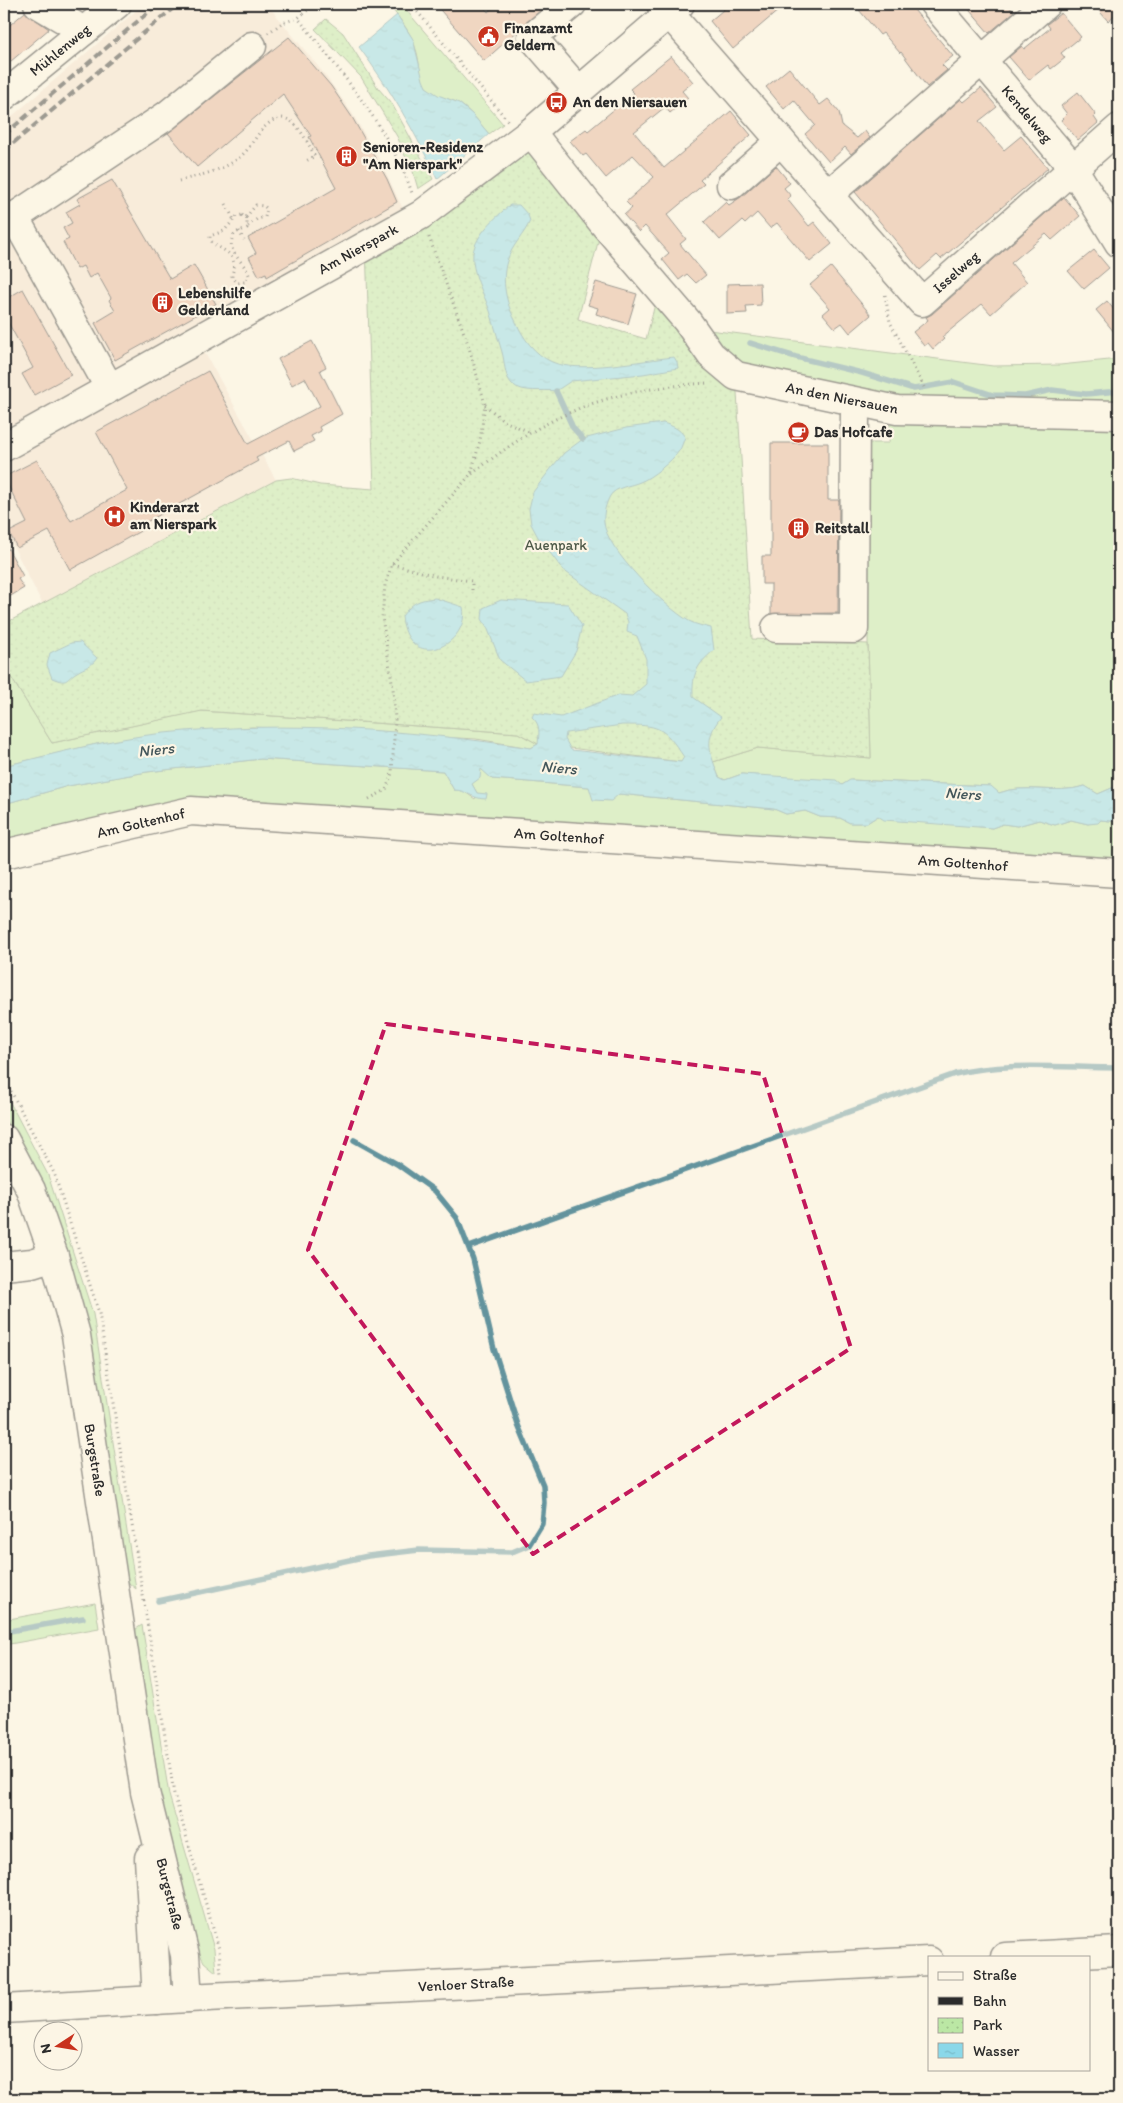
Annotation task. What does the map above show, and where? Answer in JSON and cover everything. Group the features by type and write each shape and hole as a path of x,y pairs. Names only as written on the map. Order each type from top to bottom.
{"street":[{"path":"38,4 84,31"},
{"name":"Mühlenweg","path":"4,96 117,4"},
{"path":"572,4 532,37 578,91"},
{"name":"Kendelweg","path":"934,4 1073,168 1119,243"},
{"path":"828,195 1046,4"},
{"name":"Am Nierspark","path":"4,447 421,214 527,135 670,7"},
{"name":"Isselweg","path":"670,7 781,141 922,302 1073,168"},
{"path":"109,387 9,221 166,116 252,46"},
{"path":"1073,168 1119,128"},
{"name":"An den Niersauen","path":"527,135 687,321 711,355 736,376 896,410 1119,415"},
{"path":"730,186 781,141"},
{"path":"776,628 854,629 855,402"},
{"name":"Am Goltenhof","path":"4,854 191,811 1119,873"},
{"name":"Burgstraße","path":"4,1139 31,1190 54,1256 76,1335 145,1792 185,1955 188,1998"},
{"path":"4,1266 32,1263 54,1256"},
{"name":"Burgstraße","path":"145,1792 157,2000"},
{"path":"1024,1956 1119,1951"},
{"name":"Venloer Straße","path":"4,2009 928,1961"}],"path":[{"path":"252,46 282,22 298,18 315,4"},
{"path":"411,4 527,135"},
{"path":"298,18 356,92 381,131 421,214 468,344 485,404 480,441 471,474"},
{"path":"180,181 230,164 246,151 267,125 285,118 296,124 315,156 306,161"},
{"path":"226,204 234,220"},
{"path":"246,217 242,215 234,220 224,232 210,236 212,242 228,252 234,258 243,265 248,272 248,279 245,282 238,283 232,277 234,258 231,242 235,233 247,228 257,219 265,217 267,209 264,206 256,205 246,217"},
{"path":"246,217 248,226"},
{"path":"239,231 244,240"},
{"path":"243,265 248,262"},
{"path":"901,279 884,295 890,322 916,372"},
{"path":"392,773 395,720 393,688 382,617 385,585 392,564 471,474 499,452 530,432 574,409 632,392 680,385 712,383 736,376"},
{"path":"485,404 504,421 530,432"},
{"path":"392,564 436,576 472,581 472,590"}],"highlighted area":[{"path":"386,1024 763,1074 851,1348 533,1554 308,1250"}],"shaded area":[{"path":"144,4 267,4 325,75 352,113 382,164 409,222 197,339 276,480 43,605 4,528 4,123"}],"green space":[{"path":"388,4 401,4 503,124 489,134 472,114 460,104 429,91 422,79 412,39"},
{"path":"326,19 343,33 378,88 392,104 433,179 418,189 412,168 398,138 361,77 315,29"},
{"name":"Auenpark","path":"531,132 603,223 578,319 646,339 661,281 736,376 752,639 868,644 871,758 758,748 713,762 681,762 538,744 518,733 202,711 52,743 4,666 4,624 276,480 291,478 320,485 374,489 366,245"},
{"path":"709,330 993,366 1060,365 1119,359 1119,411 897,410 736,376"},
{"path":"890,420 1119,420 1119,785 1098,794 1085,786 1062,789 1019,789 999,793 990,786 851,780 842,785 742,774 725,780 719,777 713,762 758,748 871,758 868,644 869,443 889,443"},
{"path":"4,666 52,743 200,711 518,733 538,744 531,748 476,739 252,727 164,734 97,744 4,766"},
{"path":"261,759 443,771 454,790 462,790 475,799 477,793 472,784 481,768 492,779 589,787 619,794 774,809 786,814 805,811 820,817 840,818 850,823 867,823 878,816 992,828 1003,824 1017,826 1039,820 1055,825 1071,820 1088,824 1101,820 1119,822 1119,860 189,804 4,847 4,804 68,786 147,772"},
{"path":"4,1091 48,1175 93,1314 136,1589 129,1583 124,1573 85,1316 41,1185 4,1117"},
{"path":"95,1603 99,1628 4,1645 4,1620"},
{"path":"142,1625 169,1795 214,1949 216,1972 204,1962 195,1944 156,1793 134,1642 136,1629"}],"water":[{"path":"397,15 413,39 426,87 438,95 459,103 473,115 489,134 437,179 401,111 359,47"},
{"path":"510,205 519,205 528,215 530,221 507,261 504,276 505,291 518,327 534,350 552,362 578,367 674,357 678,368 643,374 571,381 556,391 528,390 512,384 506,373 502,352 490,311 476,275 473,260 475,246 482,233"},
{"name":"Niers","path":"663,423 678,429 685,437 679,451 661,469 645,480 612,493 606,505 604,522 614,547 652,591 689,621 711,628 714,650 703,660 697,670 693,682 693,697 721,717 715,725 710,739 711,753 719,777 725,780 742,774 836,780 842,785 850,780 991,786 999,793 1019,789 1062,789 1085,786 1098,794 1119,785 1119,822 1101,820 1098,823 1088,824 1071,820 1055,825 1039,820 1017,826 1003,824 992,828 884,820 878,816 867,823 850,823 840,818 820,817 805,811 786,814 774,809 619,794 611,801 593,800 589,787 492,779 481,769 480,778 472,784 477,793 487,794 486,799 454,790 443,771 261,759 147,772 68,786 4,804 4,766 123,739 210,729 302,727 440,736 531,748 538,744 539,736 538,726 532,717 534,713 561,717 619,695 632,696 646,684 646,659 637,636 627,632 628,622 625,614 563,570 538,537 531,524 529,509 533,492 564,453 583,439 626,428","holes":["622,725 659,729 671,739 684,757 681,762 571,750 565,739 566,733"]},
{"path":"435,598 463,607 463,621 458,633 449,642 438,648 426,649 415,645 407,634 402,616 416,603"},
{"path":"501,600 568,604 582,626 576,651 561,676 526,681 500,660 482,619 483,608"},
{"path":"80,642 97,658 95,661 64,681 52,678 47,665 50,653 71,643"}],"building":[{"name":"Finanzamt Geldern","path":"435,4 481,4 488,12 497,4 548,4 484,61"},
{"path":"730,4 786,4 733,49 710,21"},
{"path":"854,4 909,4 953,56 942,65 947,70 927,87 901,52 883,33 880,35"},
{"path":"964,4 1007,4 1014,12 989,33"},
{"path":"1093,4 1119,4 1119,11 1108,21"},
{"path":"25,12 49,29 4,67 4,30"},
{"path":"1061,13 1081,37 1061,53 1065,58 1051,69 1048,65 1029,80 1009,57 1022,46 1024,49 1050,28 1047,24"},
{"name":"Senioren-Residenz \"Am Nierspark\"","path":"289,37 331,86 352,117 387,179 397,202 267,277 266,273 259,276 249,257 256,253 248,238 336,188 309,137 311,136 283,94 197,167 168,133"},
{"path":"671,56 693,82 682,91 688,98 670,113 665,107 634,132 664,168 731,111 751,135 700,180 704,184 667,215 686,239 680,244 706,275 696,283 687,274 679,280 662,259 669,253 645,226 639,232 624,215 632,208 626,202 654,177 633,155 606,178 586,154 583,156 570,141 586,129 588,131 634,93 630,89"},
{"path":"789,68 820,105 828,99 839,112 842,126 857,138 865,131 870,138 851,154 845,147 829,162 805,134 815,125 794,100 784,109 766,87"},
{"path":"981,88 997,107 979,121 1004,150 1021,136 1048,168 941,259 937,255 920,270 855,192 961,99 964,102"},
{"path":"1078,92 1096,115 1094,117 1098,123 1078,140 1061,120 1067,114 1061,106"},
{"path":"776,166 790,183 784,188 791,196 787,199 809,226 814,222 832,244 810,262 777,223 770,228 757,213 745,224 742,221 720,240 704,222 726,202 729,205 741,197"},
{"path":"112,180 170,279 194,265 216,304 115,360 95,323 115,311 109,300 111,298 97,273 89,278 83,266 77,269 63,242 69,239 63,228 72,223 66,212 80,204 77,199"},
{"path":"1064,197 1080,216 1052,240 1046,234 1011,263 1027,282 991,314 982,304 942,337 944,339 933,349 928,343 924,346 913,332 928,320 926,317 932,314"},
{"path":"1094,250 1109,268 1084,289 1068,271"},
{"path":"831,267 871,315 850,333 842,323 835,328 823,314 830,308 810,285"},
{"path":"596,282 637,294 628,324 596,314 598,308 588,305"},
{"path":"760,283 761,305 746,306 747,313 727,314 727,284"},
{"path":"23,289 71,375 34,395 22,374 33,368 4,315 4,300"},
{"path":"1107,301 1119,316 1119,338 1096,310"},
{"path":"312,341 326,367 320,370 342,414 319,427 321,431 311,436 314,441 294,451 289,441 256,458 258,461 141,525 144,529 70,570 49,531 17,548 9,532 27,523 4,477 37,460 71,521 127,490 96,432 208,371 248,444 320,406 305,378 292,385 278,359"},
{"name":"Reitstall","path":"771,443 828,443 828,500 839,500 838,613 771,614 771,584 762,584 762,556 771,556"},
{"path":"4,541 23,576 18,579 24,588 4,600"}],"waterway":[{"path":"750,343 914,389 954,382 993,395 1025,396 1052,390 1086,394 1119,391"},
{"path":"556,391 573,428 583,439"},
{"path":"469,1247 955,1074 1015,1066 1119,1068"},
{"path":"158,1601 368,1556 419,1550 512,1552 529,1545 542,1524 543,1485 518,1425 494,1349 473,1259 457,1218 435,1191 397,1164 354,1140"},
{"path":"4,1632 83,1618"}],"railway":[{"path":"4,135 158,4"},
{"path":"4,151 178,4"}],"place":[{"name":"Finanzamt Geldern","path":"488,37"},
{"name":"An den Niersauen","path":"557,102"},
{"name":"Senioren-Residenz \"Am Nierspark\"","path":"347,156"},
{"name":"Lebenshilfe Gelderland","path":"162,302"},
{"name":"Das Hofcafe","path":"798,432"},
{"name":"Kinderarzt am Nierspark","path":"114,516"},
{"name":"Reitstall","path":"799,528"}]}
